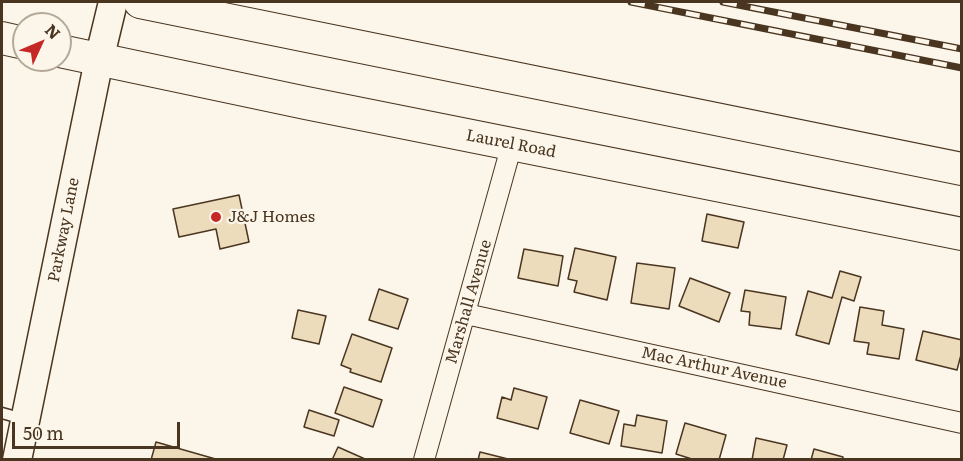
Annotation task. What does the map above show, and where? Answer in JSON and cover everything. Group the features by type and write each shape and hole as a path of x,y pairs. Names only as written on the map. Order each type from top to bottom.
{"main road":[{"name":"Parkway Lane","path":"17,459 14,416 113,2"},
{"path":"140,2 962,169"},
{"name":"Laurel Road","path":"72,54 962,234"}],"street":[{"name":"Marshall Avenue","path":"424,459 512,144"},
{"name":"Mac Arthur Avenue","path":"466,314 962,423"}],"building":[{"path":"239,195 249,242 220,249 216,229 179,237 173,209"},
{"path":"707,214 744,222 738,248 702,241"},
{"path":"575,248 616,257 607,300 574,292 577,281 568,279"},
{"path":"524,249 563,256 558,286 518,278"},
{"path":"637,263 675,268 669,309 631,303"},
{"path":"840,271 861,277 854,301 842,297 829,344 796,335 808,291 832,298"},
{"path":"690,278 730,293 719,322 679,306"},
{"path":"379,289 408,299 398,329 369,320"},
{"path":"745,290 786,297 781,329 749,325 750,312 741,311"},
{"path":"860,307 884,311 882,325 904,329 899,359 867,354 869,343 854,341"},
{"path":"298,310 326,316 319,344 292,338"},
{"path":"923,331 962,340 962,351 957,370 916,360"},
{"path":"352,334 392,348 381,382 350,372 351,369 341,365"},
{"path":"344,387 382,400 373,427 335,413"},
{"path":"514,388 547,397 538,429 497,418 502,397 511,400"},
{"path":"580,400 619,411 609,444 570,433"},
{"path":"309,410 339,420 334,436 304,427"},
{"path":"637,415 667,421 662,453 621,446 624,424 635,426"},
{"path":"685,423 726,435 719,460 695,460 676,454"},
{"path":"756,438 787,445 783,460 752,460"},
{"path":"156,442 219,460 151,460"},
{"path":"338,447 365,459 365,460 332,460"},
{"path":"814,449 843,457 843,460 811,460"},
{"path":"480,452 508,459 478,460"}],"railway":[{"path":"631,2 962,68"},
{"path":"723,2 962,49"}],"place":[{"name":"J&J Homes","path":"216,217"}]}
